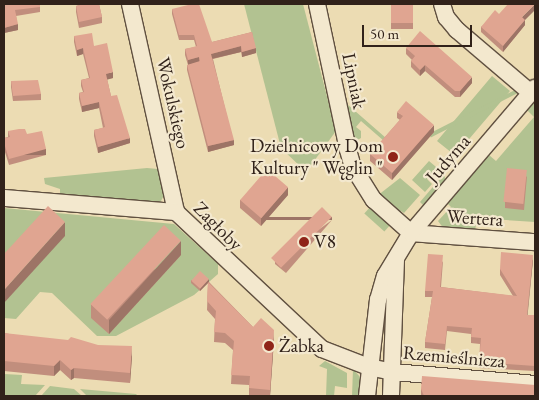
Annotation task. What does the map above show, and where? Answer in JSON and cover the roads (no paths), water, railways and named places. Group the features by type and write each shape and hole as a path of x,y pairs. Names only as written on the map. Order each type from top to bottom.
{"street":[{"name":"Wokulskiego","path":"130,4 176,212"},
{"name":"Lipniak","path":"318,4 353,167 374,200 411,233"},
{"path":"442,4 446,17 456,30 533,91"},
{"name":"Judyma","path":"367,396 378,300 385,276 411,233 533,91"},
{"name":"Zagłoby","path":"4,198 176,212 308,339 322,349 369,367"},
{"name":"Wertera","path":"411,233 535,242"},
{"name":"Judyma","path":"391,396 396,259"},
{"name":"Rzemieślnicza","path":"369,367 393,372 535,384"}],"place":[{"name":"Dzielnicowy Dom Kultury \" Węglin \"","path":"393,157"},
{"name":"V8","path":"304,242"},
{"name":"Żabka","path":"269,346"}]}
